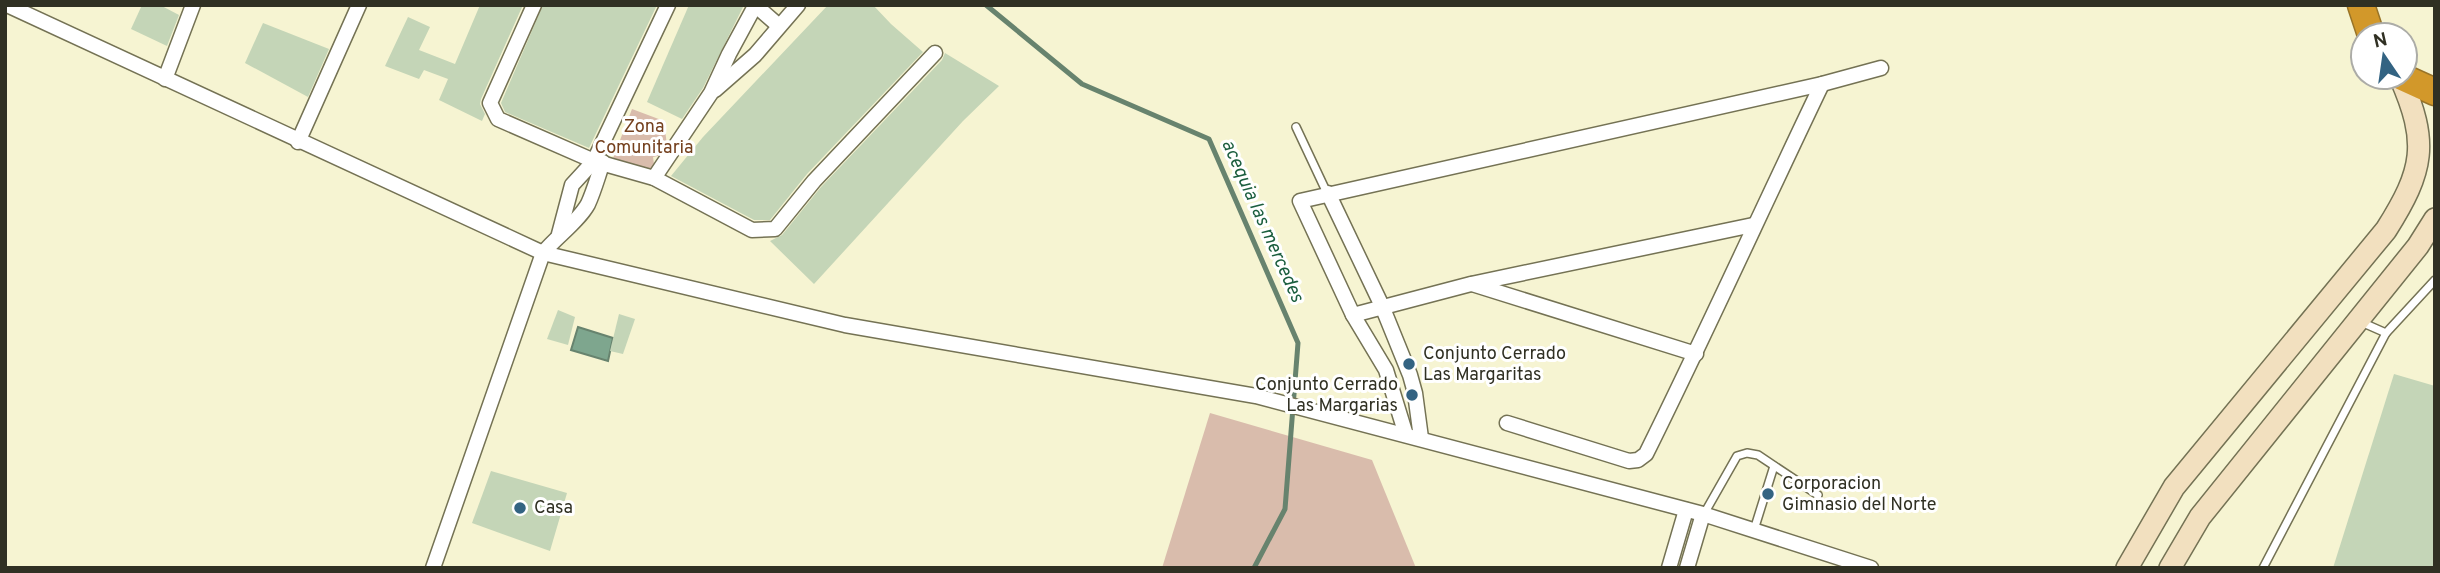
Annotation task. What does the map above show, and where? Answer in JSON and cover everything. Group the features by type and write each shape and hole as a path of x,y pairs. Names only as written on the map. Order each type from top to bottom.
{"main road":[{"path":"2127,568 2174,487 2386,230 2407,197 2417,168 2419,137 2407,91"},
{"path":"2171,568 2200,517 2418,246 2435,219"}],"street":[{"path":"7,5 35,11 165,79 543,253 845,325 1256,396 1703,514 1871,568"},
{"path":"165,79 193,5"},
{"path":"298,142 359,5"},
{"path":"534,5 490,103 498,119 598,162 654,178 752,230 775,229 814,181 936,52"},
{"path":"433,568 543,253 587,204 598,162 668,5"},
{"path":"654,178 711,93 755,5 779,26"},
{"path":"711,93 755,55 798,5"},
{"path":"1413,437 1386,370 1353,315 1300,201 1822,84 1881,68"},
{"path":"1507,423 1629,461 1638,460 1646,454 1696,354 1822,84"},
{"path":"558,235 572,185 598,162"},
{"path":"1328,193 1382,306 1410,375 1415,393 1413,437"},
{"path":"1353,315 1471,284 1754,225"},
{"path":"1471,284 1696,354"},
{"path":"1669,568 1686,510"},
{"path":"1687,568 1703,514"}],"lane":[{"path":"1296,127 1328,193"},
{"path":"2263,568 2386,333 2435,280"},
{"path":"2357,320 2386,333"},
{"path":"1703,514 1737,456 1747,453 1758,455 1818,495"},
{"path":"1754,530 1774,466"}],"green space":[{"name":"Zona Comunitaria","path":"632,109 664,121 668,154 653,157 655,171 612,161"},
{"path":"1210,413 1372,460 1416,568 1162,568"}],"shaded area":[{"path":"578,327 613,338 608,361 571,350"}],"building":[{"path":"142,5 160,5 179,15 167,46 131,29"},
{"path":"480,5 523,5 481,99 480,104 485,114 482,121 439,100 448,79 424,70 419,79 385,66 408,17 430,27 419,50 455,64"},
{"path":"543,5 657,5 589,148 505,112 501,103"},
{"path":"689,5 744,5 703,88 682,119 647,102"},
{"path":"828,5 873,5 923,52 807,174 770,220 754,220 671,176 703,137"},
{"path":"263,23 329,49 308,97 245,63"},
{"path":"945,53 999,86 963,121 814,284 770,241 782,235 821,187 942,60"},
{"path":"558,310 575,317 568,345 547,339"},
{"path":"619,314 635,319 623,354 610,351"},
{"path":"2394,374 2435,386 2435,568 2333,568"},
{"name":"Casa","path":"491,471 567,493 550,551 472,523"}],"waterway":[{"name":"acequia las mercedes","path":"986,5 1082,84 1209,139 1298,343 1285,509 1254,568"}],"place":[{"name":"Conjunto Cerrado Las Margaritas","path":"1409,364"},
{"name":"Conjunto Cerrado Las Margarias","path":"1412,395"},
{"name":"Corporacion Gimnasio del Norte","path":"1768,494"},
{"name":"Casa","path":"520,508"}]}
